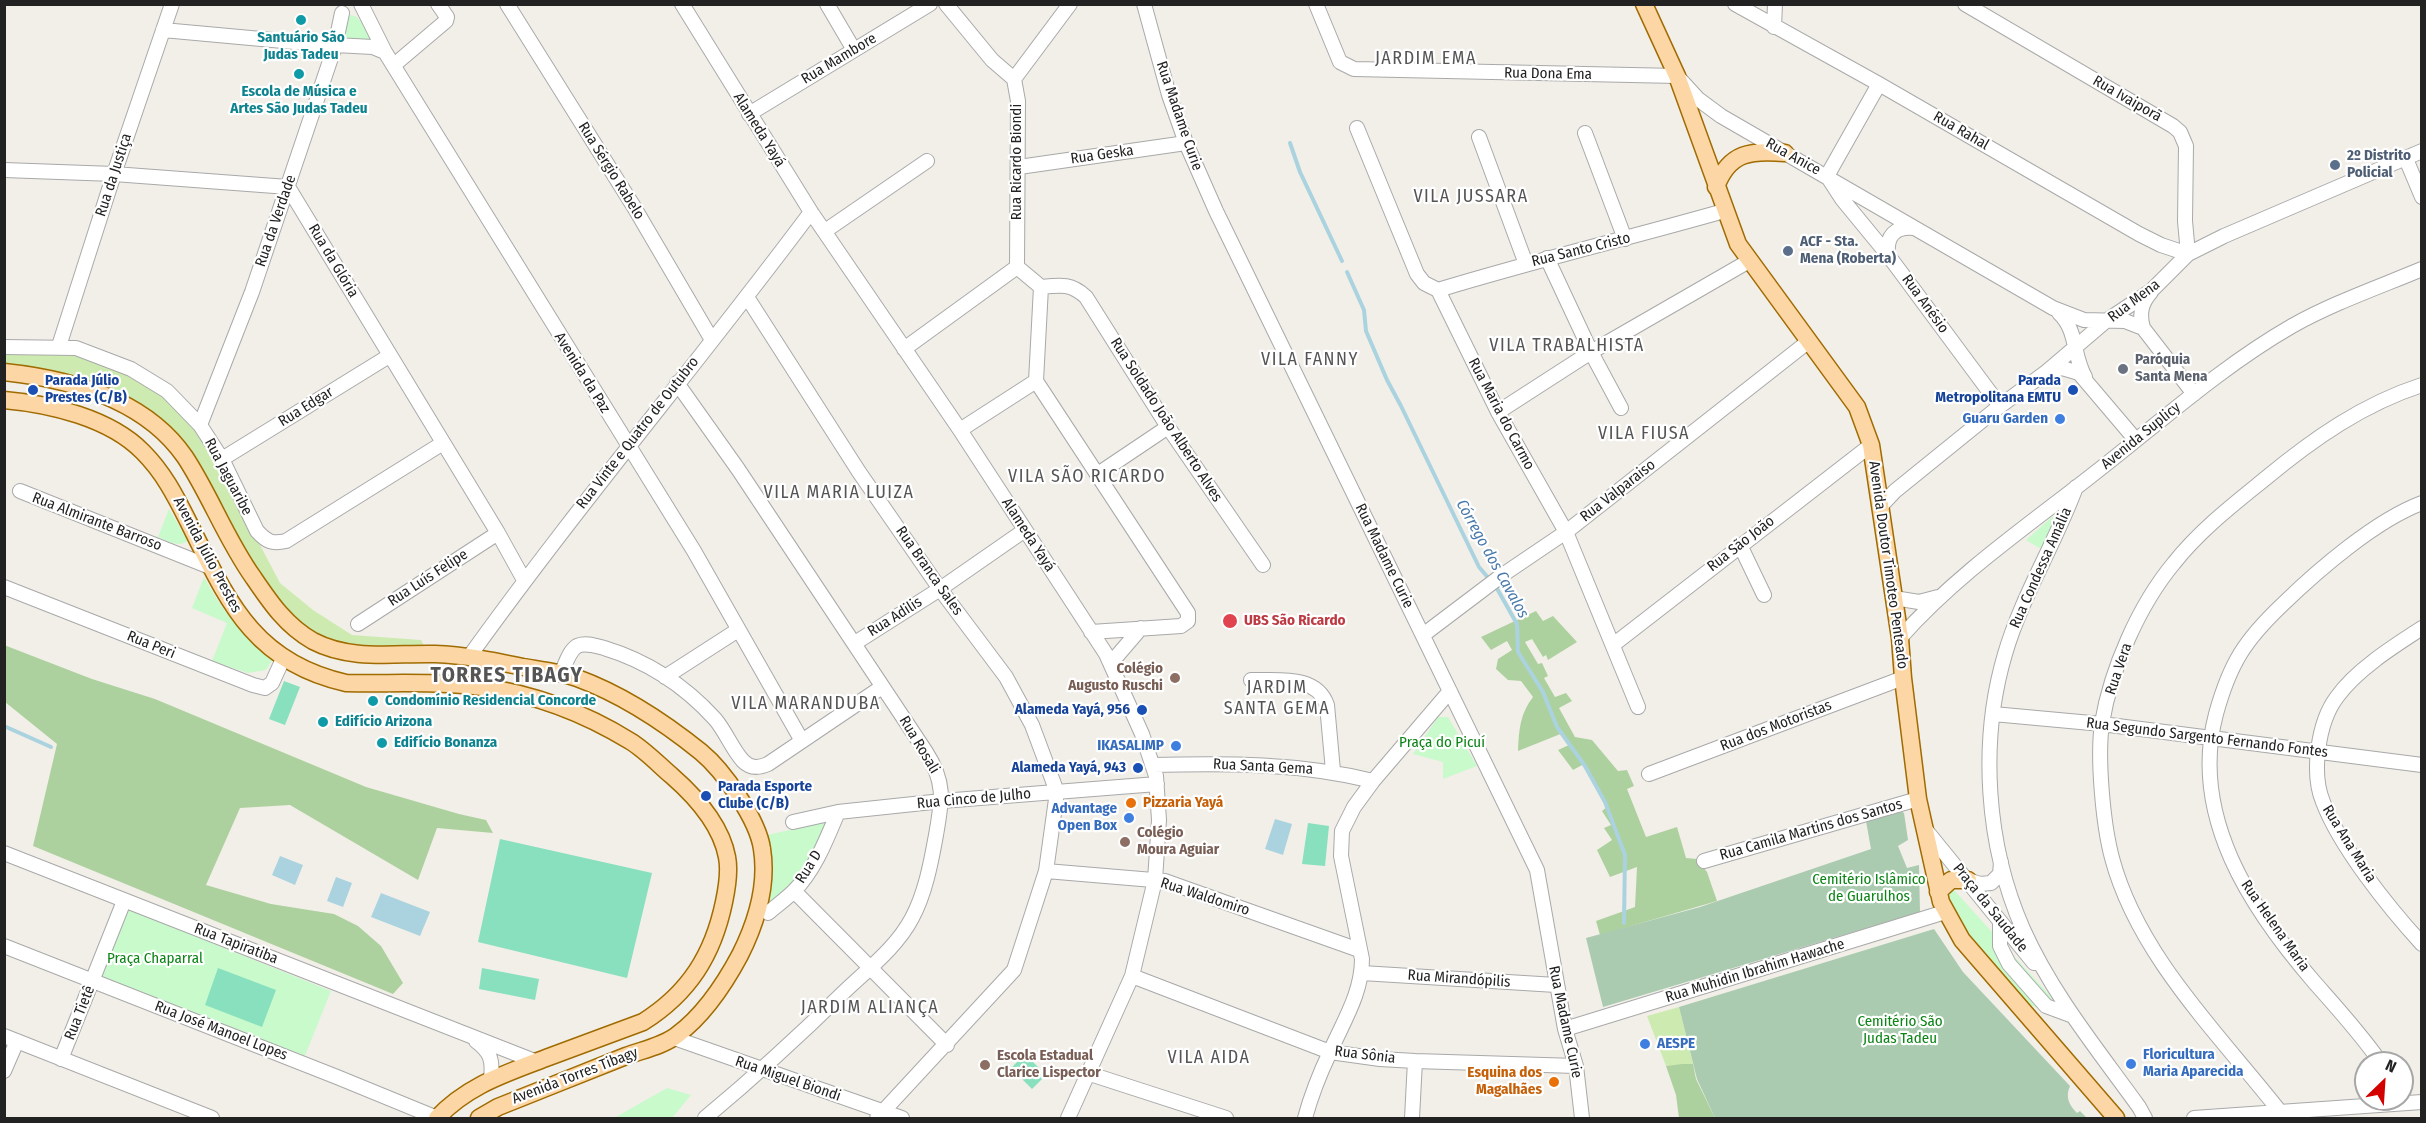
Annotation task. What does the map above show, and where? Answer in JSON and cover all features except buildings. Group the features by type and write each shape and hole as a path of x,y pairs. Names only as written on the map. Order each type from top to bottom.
{"main road":[{"name":"Avenida Doutor Timoteo Penteado","path":"1644,4 1677,76 1733,235 1749,261 1857,407 1871,445 1900,638 1918,799 1938,892 1945,912 1962,940 2115,1119"},
{"path":"1716,187 1729,164 1744,154 1785,153"},
{"name":"Avenida Júlio Prestes","path":"4,372 69,382 114,398 159,429 184,456 241,561 276,610 298,632 316,642 338,651 369,655 425,654 469,657 561,674 603,690 650,716 703,754 733,790 757,826 763,850 764,880 756,921 733,968 698,1017 674,1038"},
{"name":"Avenida Júlio Prestes","path":"4,400 35,402 79,415 116,432 142,451 167,480 210,567 239,615 260,640 283,659 327,679 346,683 475,686 552,704 593,721 632,742 694,795 718,834 727,858 726,892 719,925 712,946 683,990 665,1008 643,1022 491,1078 459,1098 437,1119"},
{"path":"450,685 469,657"},
{"path":"469,657 470,675 475,686"},
{"path":"1938,892 1951,880 1968,880"},
{"name":"Avenida Torres Tibagy","path":"479,1119 498,1107 674,1038"}],"street":[{"name":"Rua da Justiça","path":"59,346 172,4"},
{"name":"Avenida da Paz","path":"361,4 385,52 694,551 802,741"},
{"path":"394,65 446,21 447,17 438,4"},
{"name":"Rua Sérgio Rabelo","path":"507,4 634,207 712,340"},
{"name":"Alameda Yayá","path":"682,4 812,212 960,430 1111,663 1139,725 1157,784 1159,820 1155,880 1132,976 1068,1119"},
{"path":"827,4 854,50"},
{"name":"Rua Mambore","path":"749,114 930,4"},
{"path":"946,4 992,60 1014,79 1071,4"},
{"name":"Rua Madame Curie","path":"1144,4 1169,95 1186,143 1216,211 1537,870 1564,1029 1576,1066 1582,1119"},
{"name":"Rua Dona Ema","path":"1316,4 1340,62 1354,69 1677,76"},
{"name":"Rua Rahal","path":"1735,4 2139,234 2161,245 2188,254"},
{"path":"1774,27 1775,4"},
{"name":"Rua Ivaiporã","path":"1965,4 2180,132 2186,146 2185,221 2188,254"},
{"name":"Rua da Verdade","path":"200,425 252,292 335,46 342,13"},
{"path":"163,30 335,46 373,47 385,52"},
{"name":"Rua Anice","path":"1677,76 1705,105 2053,308 2084,320 2125,321 2143,328"},
{"name":"Rua Ricardo Biondi","path":"1014,79 1018,101 1017,267"},
{"path":"1827,176 1879,84"},
{"name":"Rua Maria do Carmo","path":"1357,128 1417,274 1424,283 1438,290 1498,412 1566,532 1638,707"},
{"path":"1585,133 1625,239"},
{"path":"1479,136 1526,264"},
{"name":"Rua Geska","path":"1019,167 1186,143"},
{"name":"Rua Mena","path":"1880,507 1895,491 2000,406 2045,373 2106,321 2151,291 2188,254 2224,236 2421,151"},
{"path":"2406,159 2421,197"},
{"path":"825,231 927,161"},
{"path":"4,170 114,174 288,186"},
{"name":"Rua Anésio","path":"1827,176 1842,200 1888,255 2000,406"},
{"name":"Rua da Glória","path":"288,186 498,533 524,580"},
{"name":"Rua Santo Cristo","path":"1438,290 1546,258 1724,211"},
{"name":"Rua Vinte e Quatro de Outubro","path":"469,657 524,580 627,446 812,212"},
{"path":"1888,255 1888,243 1894,231 1905,227 1916,228"},
{"path":"1546,258 1621,408"},
{"path":"1498,412 1591,352 1749,261"},
{"path":"904,349 1017,267 1041,288 1036,381 1188,613 1188,621 1181,626 1091,632"},
{"name":"Avenida Suplicy","path":"1900,638 1940,597 2135,439 2246,356 2293,326 2421,268"},
{"name":"Rua Soldado João Alberto Alves","path":"1041,288 1062,284 1078,290 1086,297 1168,427 1263,565"},
{"path":"2151,291 2140,312 2143,328 2194,394"},
{"name":"Rua Branca Sales","path":"747,297 859,472 940,589 1006,677 1032,725 1057,792"},
{"name":"Rua Anice","path":"2053,308 2069,325 2078,365 2086,379"},
{"name":"Rua Valparaiso","path":"1423,635 1486,587 1566,532 1809,341"},
{"name":"Rua Jaguaribe","path":"4,347 76,348 131,369 167,391 200,425 222,459 257,531 265,540 273,543 286,541 443,443"},
{"name":"Rua Edgar","path":"222,459 389,356"},
{"path":"2045,373 2062,368 2079,373 2135,439"},
{"path":"960,430 1036,381"},
{"name":"Rua Rosali","path":"677,383 738,469 936,767 941,782 942,801 924,887 912,918 897,939 870,968 762,1070 705,1119"},
{"name":"Rua Vera","path":"2281,1113 2163,966 2128,900 2112,858 2105,816 2102,784 2102,724 2116,671 2151,594 2174,562 2198,536 2268,477 2334,426 2381,401 2421,385"},
{"path":"1098,474 1168,427"},
{"name":"Rua São João","path":"1613,645 1871,445"},
{"name":"Rua Condessa Amália","path":"2076,487 2020,609 2004,656 1993,714 1989,760 1991,802 2001,862 2023,928 2073,1016 2142,1113"},
{"name":"Rua Almirante Barroso","path":"20,491 210,567"},
{"name":"Rua Helena Maria","path":"2373,1051 2360,1032 2314,981 2250,896 2226,850 2218,829 2211,782 2210,738 2223,688 2231,668 2257,628 2293,594 2355,543 2394,517 2421,503"},
{"name":"Rua Adilis","path":"855,643 940,589 1025,530"},
{"name":"Rua Almirante Barroso","path":"175,552 193,547 194,532"},
{"name":"Rua Luís Felipe","path":"358,624 498,533"},
{"path":"1740,545 1764,595"},
{"name":"Rua Peri","path":"4,587 253,685 265,688 272,683 283,659"},
{"path":"1894,598 1920,602 1940,597"},
{"path":"1111,663 1141,628"},
{"name":"Rua Ana Maria","path":"2421,628 2392,648 2338,694 2326,715 2318,751 2319,787 2322,801 2330,818 2378,891 2421,944"},
{"path":"665,677 738,630"},
{"path":"561,674 571,652 577,647 592,645 632,658 692,696 717,721 744,762 751,767 759,768 882,687"},
{"name":"Rua dos Motoristas","path":"1648,774 1903,678"},
{"path":"1251,680 1299,681 1310,685 1324,697 1327,705 1333,771"},
{"path":"1305,1119 1330,1052 1346,1020 1362,973 1362,959 1340,843 1342,831 1348,817 1373,781 1450,691"},
{"name":"Rua Segundo Sargento Fernando Fontes","path":"1993,714 2102,724 2421,765"},
{"name":"Rua Santa Gema","path":"1152,765 1236,763 1333,771 1373,781"},
{"name":"Rua Cinco de Julho","path":"793,822 838,812 942,801 1157,784"},
{"path":"880,1115 1014,970 1046,871 1057,792"},
{"name":"Rua Camila Martins dos Santos","path":"1704,861 1918,799"},
{"name":"Rua D","path":"768,913 794,891 813,865 838,812"},
{"name":"Praça da Saudade","path":"1924,828 2055,987"},
{"name":"Rua Tapiratiba","path":"4,853 537,1062"},
{"path":"1968,880 1980,884 1991,883 2000,874 2001,862"},
{"name":"Rua Waldomiro","path":"1046,871 1166,881 1359,950"},
{"path":"794,891 947,1045"},
{"name":"Rua Tietê","path":"61,1059 124,901"},
{"name":"Rua Muhidin Ibrahim Hawache","path":"1564,1029 1945,912"},
{"path":"2000,922 2000,946 2009,964 2046,1006 2073,1016"},
{"name":"Rua José Manoel Lopes","path":"4,946 337,1077 437,1119"},
{"name":"Rua Mirandópilis","path":"1362,973 1556,985"},
{"name":"Rua Sônia","path":"1132,976 1330,1052 1415,1061 1576,1066"},
{"name":"Rua Tapiratiba","path":"467,1035 487,1049 493,1063 491,1078"},
{"path":"4,1071 11,1038 212,1119"},
{"name":"Rua Miguel Biondi","path":"674,1038 880,1115 902,1119"},
{"path":"1412,1119 1415,1061"},
{"path":"1087,1073 1226,1119"},
{"path":"2194,1119 2281,1113 2325,1114 2354,1109"}],"green space":[{"path":"351,15 357,17 375,39 372,41 343,38 345,19"},
{"path":"5,352 71,352 107,364 154,388 184,415 206,442 280,583 313,610 352,635 421,640 427,652 338,649 277,608 185,455 114,397 5,371"},
{"path":"169,509 188,541 180,544 158,537"},
{"path":"2055,516 2056,520 2041,549 2026,540 2052,517"},
{"path":"204,577 234,622 272,660 266,670 248,673 212,661 227,623 192,608"},
{"path":"1536,611 1543,621 1553,616 1577,642 1548,660 1546,655 1543,657 1532,639 1525,642 1538,664 1542,663 1548,676 1544,678 1555,697 1566,693 1572,701 1559,708 1575,737 1592,740 1618,771 1627,770 1634,786 1627,789 1646,837 1677,827 1686,858 1697,859 1707,872 1717,901 1600,935 1596,921 1635,907 1637,867 1610,877 1597,850 1612,840 1604,828 1611,825 1602,811 1608,806 1584,764 1573,770 1558,750 1569,745 1563,733 1518,751 1521,722 1533,697 1521,681 1508,680 1496,669 1498,659 1512,650 1507,641 1491,650 1481,637"},
{"path":"4,645 92,679 155,699 366,787 486,820 493,833 437,828 418,880 290,805 240,808 206,885 271,904 334,914 358,926 381,946 403,983 393,994 33,846 57,744 5,702"},
{"path":"284,681 300,687 285,725 269,719"},
{"name":"Praça do Picuí","path":"1438,717 1448,717 1477,766 1443,779 1443,762 1413,754"},
{"name":"Cemitério Islâmico de Guarulhos","path":"1897,809 1904,813 1908,840 1898,846 1907,868 1919,865 1920,912 1603,1007 1586,938 1700,907 1871,849 1866,821"},
{"path":"830,821 795,884 760,908 767,835"},
{"path":"1308,823 1329,826 1325,866 1302,864"},
{"path":"500,839 652,873 627,978 478,942"},
{"path":"1954,890 2052,998 2051,1009 2043,1010 2027,1004 1965,934 1946,899 1949,892"},
{"name":"Praça Chaparral","path":"127,909 331,991 304,1058 101,976"},
{"name":"Cemitério São Judas Tadeu","path":"1934,929 1963,972 2070,1086 2068,1097 2070,1104 2077,1113 2080,1111 2087,1118 1715,1118 1697,1079 1679,1007"},
{"path":"218,968 276,990 262,1027 205,1005"},
{"path":"482,968 539,979 535,1000 479,989"},
{"path":"1679,1007 1693,1064 1666,1066 1647,1016"},
{"path":"1025,1054 1046,1075 1032,1089 1011,1068"},
{"path":"1693,1064 1696,1079 1715,1118 1679,1118 1676,1095 1666,1066"},
{"path":"667,1088 691,1095 672,1118 614,1118"}],"water":[{"path":"1275,819 1292,824 1283,855 1265,849"},
{"path":"280,856 303,865 295,885 272,875"},
{"path":"336,877 352,883 343,907 327,901"},
{"path":"381,893 430,912 420,936 371,917"}],"waterway":[{"name":"Córrego dos Cavalos","path":"1290,143 1300,172 1342,261"},
{"name":"Córrego dos Cavalos","path":"1347,272 1364,310 1366,331 1387,380 1479,567 1490,580"},
{"name":"Córrego dos Cavalos","path":"1495,585 1517,624 1518,652 1543,692 1557,727 1585,766 1605,802 1625,855 1624,923"},
{"path":"4,726 51,747"}],"place":[{"name":"Santuário São Judas Tadeu","path":"301,20"},
{"name":"Escola de Música e Artes São Judas Tadeu","path":"299,74"},
{"name":"2º Distrito Policial","path":"2335,165"},
{"name":"ACF - Sta. Mena (Roberta)","path":"1788,251"},
{"name":"Paróquia Santa Mena","path":"2123,369"},
{"name":"Parada Júlio Prestes (C/B)","path":"33,390"},
{"name":"Parada Metropolitana EMTU","path":"2073,390"},
{"name":"Guaru Garden","path":"2060,419"},
{"name":"UBS São Ricardo","path":"1230,621"},
{"name":"Colégio Augusto Ruschi","path":"1175,678"},
{"name":"Condomínio Residencial Concorde","path":"373,701"},
{"name":"Alameda Yayá, 956","path":"1142,710"},
{"name":"Edifício Arizona","path":"323,722"},
{"name":"Edifício Bonanza","path":"382,743"},
{"name":"IKASALIMP","path":"1176,746"},
{"name":"Alameda Yayá, 943","path":"1138,768"},
{"name":"Parada Esporte Clube (C/B)","path":"706,796"},
{"name":"Pizzaria Yayá","path":"1131,803"},
{"name":"Advantage Open Box","path":"1129,818"},
{"name":"Colégio Moura Aguiar","path":"1125,842"},
{"name":"AESPE","path":"1645,1044"},
{"name":"Floricultura Maria Aparecida","path":"2131,1064"},
{"name":"Escola Estadual Clarice Lispector","path":"985,1065"},
{"name":"Esquina dos Magalhães","path":"1554,1082"}],"district":[{"name":"JARDIM EMA","path":"1426,59"},
{"name":"VILA JUSSARA","path":"1471,197"},
{"name":"VILA TRABALHISTA","path":"1567,346"},
{"name":"VILA FANNY","path":"1310,360"},
{"name":"VILA FIUSA","path":"1644,434"},
{"name":"VILA SÃO RICARDO","path":"1087,477"},
{"name":"VILA MARIA LUIZA","path":"839,493"},
{"name":"TORRES TIBAGY","path":"507,676"},
{"name":"JARDIM SANTA GEMA","path":"1277,698"},
{"name":"VILA MARANDUBA","path":"806,704"},
{"name":"JARDIM ALIANÇA","path":"870,1008"},
{"name":"VILA AIDA","path":"1209,1058"}]}
